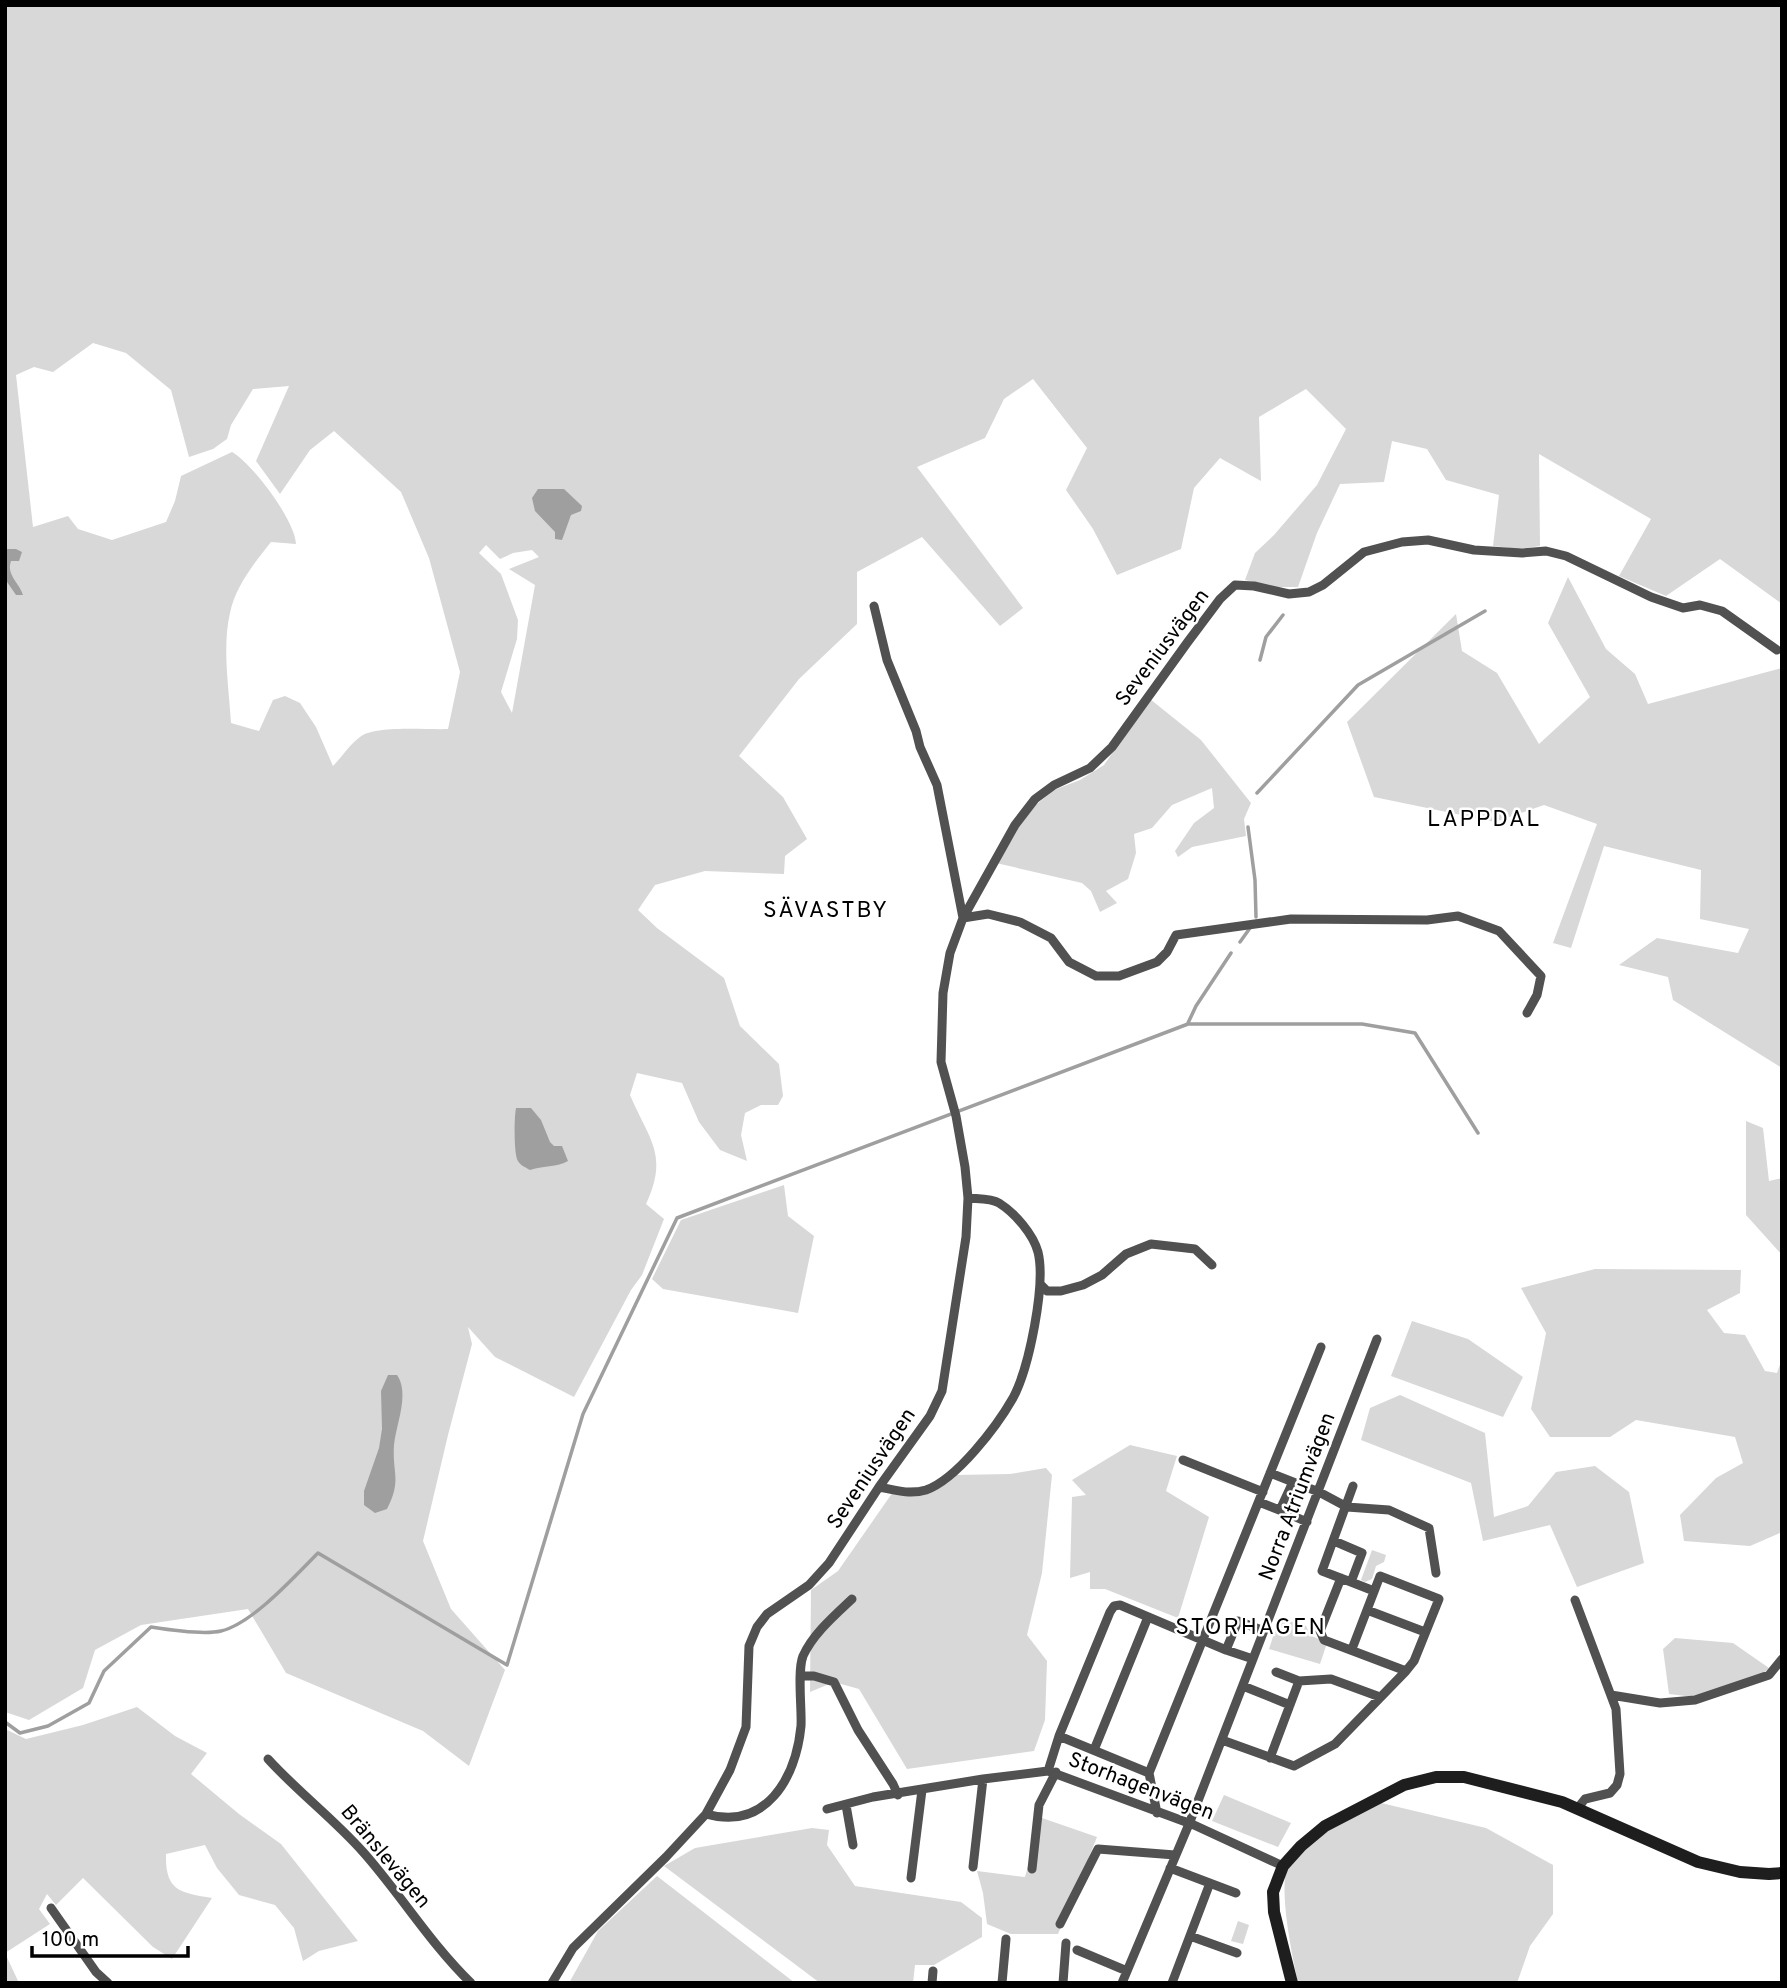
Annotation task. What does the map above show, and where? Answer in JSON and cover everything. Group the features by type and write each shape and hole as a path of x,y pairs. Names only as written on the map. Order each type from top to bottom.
{"street":[{"name":"Seveniusvägen","path":"552,1983 573,1948 706,1814 730,1770 746,1727 749,1646 757,1627 767,1614 809,1585 829,1563 879,1486 930,1416 942,1391 966,1237 968,1198 956,1116 941,1062 942,999 950,953 963,918 1015,825 1035,799 1054,785 1090,768 1112,747 1220,599 1235,585 1254,586 1289,594 1309,592 1323,585 1364,552 1402,542 1429,540 1474,550 1522,553 1546,551 1566,556 1651,597 1683,608 1700,605 1722,611 1777,650"},
{"path":"874,606 887,660 937,785 963,918 988,914 1020,922 1051,938 1069,962 1096,976 1119,976 1157,962 1167,952 1176,935 1193,931 1291,919 1427,920 1458,916 1499,931 1541,976 1537,995 1527,1013"},
{"path":"879,1486 901,1492 925,1490 947,1477 977,1446 1013,1397 1025,1367 1041,1285 1038,1252 1034,1240 997,1202 968,1198"},
{"path":"1041,1285 1047,1291 1061,1291 1083,1285 1102,1275 1126,1254 1151,1244 1195,1249 1212,1265"},
{"name":"Norra Atriumvägen","path":"1122,1983 1189,1824 1377,1339"},
{"path":"1157,1812 1149,1773 1321,1347"},
{"path":"1183,1460 1263,1492"},
{"path":"1270,1473 1319,1492 1347,1507 1389,1510 1429,1528 1436,1573"},
{"path":"1282,1511 1280,1510 1293,1482"},
{"path":"1353,1486 1322,1571 1374,1591"},
{"path":"1259,1502 1307,1522"},
{"path":"1334,1541 1362,1553 1351,1582"},
{"path":"1222,1740 1294,1766 1335,1744 1414,1661 1438,1599 1380,1576 1352,1649"},
{"path":"1341,1578 1320,1631 1324,1640 1406,1671"},
{"path":"706,1814 720,1818 759,1810 768,1804 787,1780 799,1734 802,1659 814,1639 852,1599"},
{"path":"1575,1600 1616,1709 1620,1774 1610,1793 1585,1799 1577,1809"},
{"path":"1032,1869 1039,1805 1052,1772 1059,1736 1114,1606 1120,1605 1253,1660"},
{"path":"1367,1610 1425,1632"},
{"path":"1094,1750 1148,1617"},
{"path":"1226,1650 1238,1621 1264,1631"},
{"path":"1611,1695 1660,1703 1695,1700 1769,1675 1782,1659"},
{"path":"1276,1672 1299,1681 1331,1679 1380,1698"},
{"path":"802,1676 814,1676 834,1682 842,1694 846,1710 898,1795"},
{"path":"1270,1758 1299,1681"},
{"path":"1242,1686 1290,1705"},
{"path":"1059,1736 1149,1773"},
{"name":"Bränslevägen","path":"268,1759 287,1781 341,1827 373,1863 449,1962 471,1983"},
{"name":"Storhagenvägen","path":"827,1809 873,1797 983,1779 1052,1772 1189,1824 1283,1866"},
{"path":"1292,1983 1274,1912 1273,1892 1283,1866 1325,1826 1404,1786 1436,1777 1464,1777 1499,1784 1577,1809 1698,1862 1740,1872 1782,1873"},
{"path":"973,1867 983,1779"},
{"path":"911,1878 922,1790"},
{"path":"846,1805 853,1845"},
{"path":"1060,1924 1098,1849 1175,1855"},
{"path":"1170,1868 1236,1894"},
{"path":"1172,1983 1210,1883"},
{"path":"51,1908 96,1972 108,1983"},
{"path":"1190,1936 1237,1953"},
{"path":"1002,1983 1006,1939"},
{"path":"1063,1983 1066,1943"},
{"path":"1077,1950 1127,1971"},
{"path":"932,1983 933,1971"}],"shaded area":[{"path":"5,5 1782,5 1782,604 1720,559 1666,596 1619,576 1651,519 1539,454 1540,546 1518,549 1493,546 1499,495 1446,480 1427,449 1392,441 1384,482 1340,484 1317,533 1298,587 1275,587 1245,580 1255,553 1317,485 1346,429 1306,389 1259,417 1261,481 1220,458 1194,488 1181,549 1117,575 1093,529 1066,490 1087,448 1033,379 1004,399 985,438 917,467 1023,608 1000,626 922,537 857,572 857,624 799,679 739,756 783,797 807,839 785,856 784,874 705,871 655,885 638,910 657,928 724,978 740,1026 779,1064 783,1096 778,1105 761,1105 745,1113 741,1135 747,1161 720,1150 699,1122 682,1083 637,1073 630,1095 654,1148 656,1159 653,1187 646,1204 664,1219 642,1275 631,1290 574,1397 495,1357 468,1327 472,1344 423,1541 451,1609 505,1670 469,1766 423,1731 286,1673 248,1609 141,1625 95,1650 83,1688 29,1720 5,1712","holes":["93,343 126,353 171,390 189,457 213,449 227,439 231,425 253,389 289,386 256,461 280,494 310,450 334,431 401,492 429,558 460,672 448,729 389,729 367,733 353,743 333,766 316,727 300,703 285,696 273,700 259,731 231,723 226,654 228,626 236,594 246,575 271,542 296,544 281,507 261,480 232,452 181,476 166,522 112,540 78,529 68,516 33,527 16,375 34,367 53,372","486,545 500,559 513,553 532,550 539,557 509,569 535,585 512,713 501,692 517,639 518,620 501,574 479,553"]},
{"path":"538,489 564,489 582,506 581,511 571,515 562,540 555,539 555,532 535,511 532,498"},
{"path":"5,550 22,552 19,561 11,561 10,570 23,595 16,595 5,579"},
{"path":"1568,577 1606,649 1635,674 1648,704 1782,668 1782,1068 1673,1000 1668,977 1619,965 1657,938 1738,953 1749,929 1700,919 1701,870 1604,846 1571,948 1553,943 1597,824 1544,805 1495,822 1374,797 1347,722 1456,614 1462,651 1497,673 1539,744 1590,697 1548,623"},
{"path":"1150,699 1201,740 1251,803 1244,819 1246,836 1192,847 1178,857 1175,851 1194,823 1214,808 1212,788 1172,805 1152,828 1134,834 1136,853 1128,879 1106,891 1117,903 1100,912 1091,891 1082,883 996,863 1027,812 1054,790 1080,780 1104,765"},
{"path":"516,1108 531,1108 541,1120 550,1142 554,1146 562,1146 568,1161 530,1170 519,1163 515,1142"},
{"path":"1746,1121 1763,1128 1769,1181 1782,1178 1782,1255 1746,1215"},
{"path":"784,1185 788,1216 814,1236 798,1313 663,1289 652,1279 681,1220"},
{"path":"1595,1269 1741,1270 1740,1293 1707,1310 1724,1333 1745,1335 1765,1371 1777,1373 1782,1359 1782,1532 1750,1546 1684,1541 1680,1515 1716,1478 1743,1463 1735,1437 1636,1420 1610,1437 1550,1437 1531,1409 1546,1333 1521,1288"},
{"path":"1412,1321 1468,1339 1523,1377 1503,1417 1391,1376"},
{"path":"388,1375 397,1375 402,1391 394,1445 395,1483 387,1509 375,1513 364,1505 364,1491 379,1448 382,1429 381,1391"},
{"path":"1400,1395 1485,1433 1494,1517 1528,1506 1556,1472 1595,1466 1629,1492 1644,1563 1577,1587 1550,1525 1483,1541 1471,1483 1361,1440 1370,1408"},
{"path":"1130,1445 1177,1456 1166,1491 1209,1517 1178,1618 1105,1589 1090,1589 1090,1572 1070,1578 1072,1497 1086,1495 1072,1480"},
{"path":"1046,1468 1052,1475 1042,1573 1027,1635 1047,1661 1045,1720 1034,1751 907,1769 859,1689 834,1682 810,1692 811,1590 838,1571 895,1489 937,1485 956,1475 1010,1474"},
{"path":"1372,1550 1386,1555 1384,1562 1376,1566 1372,1579 1365,1582 1361,1580"},
{"path":"1279,1618 1306,1626 1310,1635 1327,1643 1320,1664 1269,1649"},
{"path":"1675,1638 1733,1643 1769,1668 1762,1675 1694,1697 1669,1694 1663,1649"},
{"path":"137,1707 175,1736 207,1753 191,1774 239,1814 281,1844 358,1941 319,1951 303,1961 294,1928 275,1905 239,1895 217,1868 205,1845 166,1854 168,1876 177,1888 183,1892 212,1898 172,1959 153,1947 83,1878 56,1905 47,1894 39,1909 50,1924 5,1953 5,1729 26,1739 83,1725"},
{"path":"1224,1795 1291,1823 1278,1847 1212,1821"},
{"path":"1377,1802 1486,1828 1553,1865 1553,1914 1530,1946 1517,1983 1298,1983 1285,1900 1287,1869 1291,1859 1299,1849 1331,1826"},
{"path":"1042,1818 1097,1837 1058,1934 1011,1934 987,1924 977,1871 1025,1877"},
{"path":"812,1828 829,1830 827,1845 855,1886 961,1902 982,1918 982,1937 934,1965 915,1965 913,1983 820,1983 664,1866 695,1848"},
{"path":"657,1876 795,1983 569,1983 598,1931"},
{"path":"1238,1921 1249,1925 1243,1944 1231,1941"},
{"path":"5,1953 19,1983 5,1983"}],"waterway":[{"path":"1257,793 1358,685 1485,611"},
{"path":"1260,660 1266,637 1283,615"},
{"path":"1248,827 1255,880 1256,917"},
{"path":"1240,942 1250,928"},
{"path":"1188,1023 1231,953"},
{"path":"5,1722 20,1733 48,1726 89,1703 104,1671 151,1627 187,1632 221,1631 233,1627 272,1598 318,1553 507,1665 583,1414 677,1218 1188,1024 1362,1024 1415,1033 1478,1133"}],"district":[{"name":"LAPPDAL","path":"1484,820"},
{"name":"SÄVASTBY","path":"826,911"},
{"name":"STORHAGEN","path":"1251,1628"}]}
